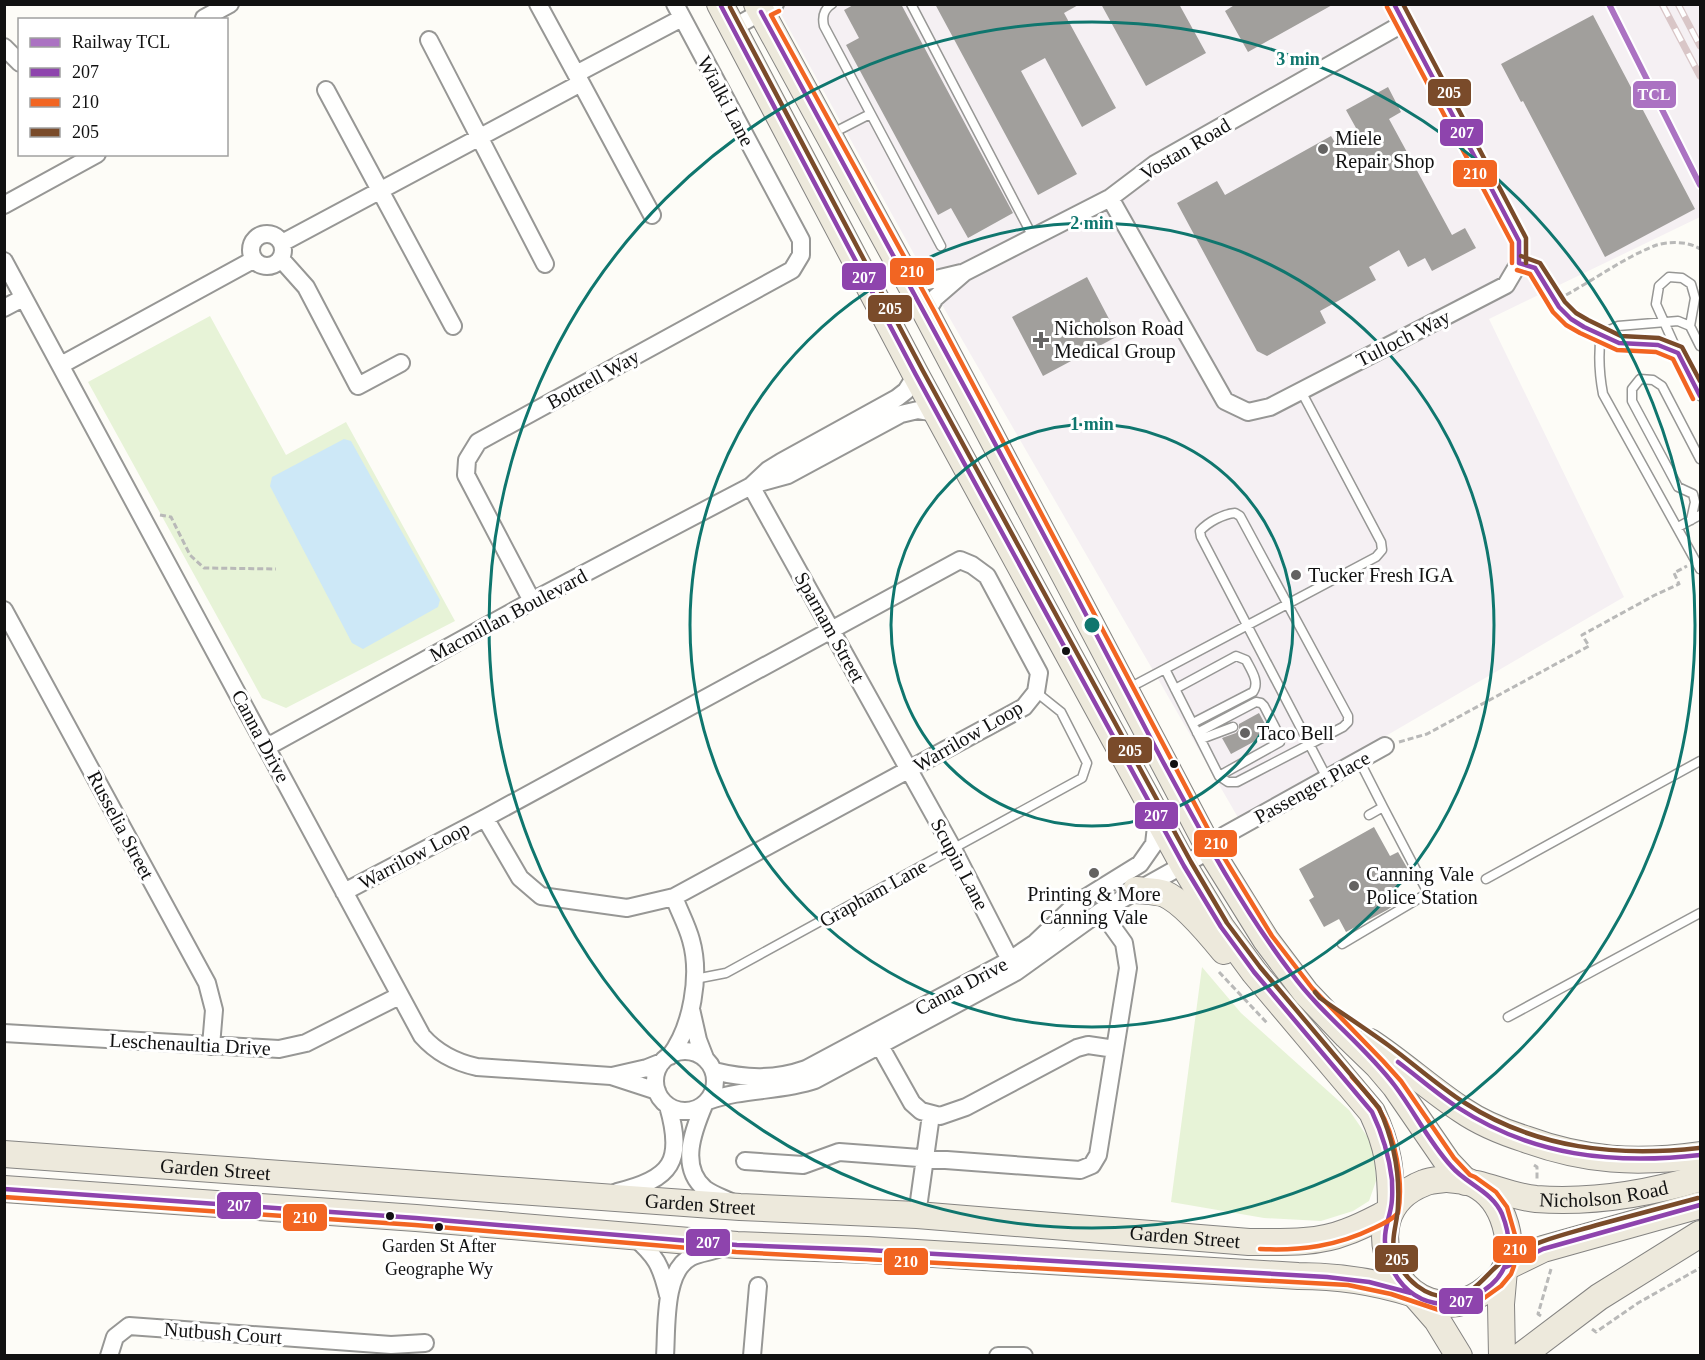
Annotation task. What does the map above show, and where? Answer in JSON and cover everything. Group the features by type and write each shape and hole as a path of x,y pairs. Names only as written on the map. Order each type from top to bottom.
{"main road":[{"path":"721,5 936,413 1184,866 1221,927 1261,981 1372,1112 1382,1132 1390,1161 1390,1210 1385,1234 1388,1255 1396,1275 1437,1320 1460,1356"},
{"path":"764,7 829,136 926,313 1210,850 1266,940 1316,1004 1384,1072 1448,1163 1496,1203 1504,1217 1508,1234 1501,1304 1502,1356"},
{"path":"1136,890 1156,892 1173,899 1211,935 1270,1010 1299,1027"},
{"path":"1316,1004 1383,1050 1463,1111 1501,1131 1549,1148 1586,1157 1635,1161 1667,1160 1701,1155"},
{"name":"Garden Street","path":"4,1154 740,1207 917,1215 1249,1242 1316,1240 1345,1233 1390,1210"},
{"path":"197,1168 197,1182 204,1188 276,1200 316,1211"},
{"name":"Nicholson Road","path":"1469,1182 1534,1199 1581,1200 1665,1188 1701,1178"},
{"path":"1390,1210 1406,1193 1425,1182 1447,1179 1469,1182"},
{"name":"Garden Street","path":"4,1189 316,1211 737,1245 837,1248 1349,1278 1378,1282 1413,1294"},
{"name":"Nicholson Road","path":"1505,1269 1522,1258 1555,1245 1701,1205"},
{"path":"953,1219 1000,1238 1081,1245 1094,1251 1099,1264"},
{"path":"1521,1356 1599,1297 1701,1234"},
{"path":"1413,1294 1435,1303 1455,1304 1487,1289 1505,1269"}],"street":[{"path":"202,14 230,4"},
{"path":"538,4 652,215"},
{"path":"1394,4 1519,241 1519,263"},
{"path":"733,28 764,7"},
{"path":"401,363 358,386 306,287 282,251 275,235 267,233 259,235 253,241 250,251 253,260 265,266 274,265 282,251 380,190 480,138 578,79 678,11"},
{"name":"Wialki Lane","path":"678,11 778,196"},
{"name":"Vostan Road","path":"926,313 935,298 965,272 1110,198 1155,164 1404,23"},
{"path":"429,40 545,264"},
{"path":"4,47 18,61"},
{"path":"326,90 453,326"},
{"path":"4,205 92,156"},
{"name":"Bottrell Way","path":"532,601 466,475 467,460 478,442 792,270 801,255 801,240 778,196"},
{"name":"Tulloch Way","path":"1110,198 1225,401 1248,412 1270,407 1506,285 1519,263"},
{"path":"61,365 253,260"},
{"name":"Canna Drive","path":"4,261 422,1036 440,1053 453,1060 477,1067 611,1076 657,1091"},
{"name":"Vostan Road","path":"910,285 965,272"},
{"path":"4,308 23,298"},
{"name":"Macmillan Boulevard","path":"751,486 768,470 897,398 906,391 916,375"},
{"name":"Macmillan Boulevard","path":"267,747 532,601 751,486 788,475 901,414 918,410 936,413"},
{"name":"Sparnam Street","path":"751,486 909,769"},
{"name":"Warrilow Loop","path":"344,892 960,560 972,565 987,576 1039,673 1036,692 1024,707 674,897 627,908 541,896 520,878 484,818"},
{"name":"Russelia Street","path":"4,610 207,983 213,1002 211,1047"},
{"name":"Passenger Place","path":"1184,866 1210,850 1225,835 1386,746"},
{"name":"Scupin Lane","path":"909,769 1010,960"},
{"name":"Canna Drive","path":"709,1065 747,1078 779,1077 799,1071 1010,960 1035,943 1077,903 1140,864 1154,844 1157,817"},
{"name":"Canna Drive","path":"706,1103 738,1092 797,1086 815,1080 1016,972 1101,910 1184,866"},
{"path":"674,897 692,941 695,979 691,1008 680,1041 657,1071 657,1091 662,1100 675,1110 695,1110 706,1103"},
{"path":"745,1161 803,1166 840,1152 1080,1170 1092,1165 1098,1155 1128,968 1124,943 1101,910"},
{"name":"Leschenaultia Drive","path":"4,1033 266,1050 292,1047 324,1035 399,996"},
{"path":"691,1008 698,1040 715,1082 713,1092 692,1137 690,1150 693,1171 705,1189 740,1207"},
{"path":"880,1046 912,1103 921,1111 940,1116 966,1107 1077,1048 1088,1045 1114,1049"},
{"path":"666,1059 688,1052 697,1054 709,1065"},
{"name":"Canna Drive","path":"611,1076 647,1068 666,1059"},
{"path":"605,1197 650,1183 666,1170 674,1149 673,1123 668,1106"},
{"path":"917,1215 931,1115"},
{"path":"633,1236 655,1256 662,1271 668,1299"},
{"path":"665,1356 668,1299 674,1279 682,1264 690,1257 737,1245"},
{"path":"752,1356 758,1286"},
{"name":"Nutbush Court","path":"109,1356 115,1337 129,1326 391,1345 425,1343"},
{"path":"998,1356 1024,1356"}],"lane":[{"path":"832,4 822,18 824,26 941,246"},
{"path":"911,4 1033,237"},
{"path":"829,136 870,114"},
{"path":"1519,263 1535,268 1559,307 1571,319 1619,343 1658,345 1678,353"},
{"path":"1690,326 1695,298 1691,284 1682,278 1669,277 1659,286 1656,304 1701,396"},
{"path":"1601,334 1618,326 1678,321 1690,326 1701,346"},
{"path":"1601,334 1599,372 1603,394 1698,565"},
{"path":"1691,520 1697,494 1678,487 1632,401 1632,389 1640,379 1653,380 1662,386 1701,459"},
{"path":"1125,690 1376,557 1382,550 1381,542 1301,391"},
{"path":"1165,669 1219,776 1228,783 1237,782 1310,744 1343,727 1348,722 1348,716 1240,516 1235,513 1227,514 1204,526 1200,531 1200,537 1310,744 1327,778"},
{"path":"1678,527 1701,515"},
{"path":"1175,689 1236,656 1246,660 1256,680 1253,692 1193,723"},
{"name":"Grapham Lane","path":"695,979 726,974 1082,778 1087,763 1061,712 1036,692"},
{"path":"1199,736 1256,702 1264,706 1270,716 1280,742 1219,776"},
{"path":"1199,736 1233,727"},
{"path":"1342,944 1428,893 1359,760"},
{"path":"1486,879 1701,761"},
{"path":"1369,815 1383,807"},
{"path":"1508,1017 1701,913"}],"path":[{"path":"1556,300 1656,246 1677,243 1701,249"},
{"path":"158,514 171,517 190,555 204,568 276,569"},
{"path":"1386,746 1427,734 1589,646 1582,635 1679,584 1674,573 1698,565"},
{"path":"1532,1163 1537,1167 1536,1185"},
{"path":"1541,1316 1538,1314 1551,1268"},
{"path":"1589,1328 1596,1332 1638,1303 1701,1268"}],"shaded area":[{"path":"776,5 1700,5 1700,217 1489,319 1624,597 1240,821 945,310"}],"green space":[{"path":"210,316 286,455 346,422 455,621 286,708 262,698 88,382"},
{"path":"1202,967 1241,1013 1349,1110 1371,1142 1376,1181 1369,1201 1353,1211 1321,1221 1264,1218 1171,1202"}],"water":[{"path":"344,439 351,441 440,600 438,607 363,649 352,643 270,486 272,477"}],"building":[{"path":"855,4 901,4 1013,213 968,238 951,208 938,215 846,45 859,38 844,10"},
{"path":"935,4 1080,4 1064,13 1116,108 1082,127 1045,58 1021,71 1077,174 1038,195"},
{"path":"1101,4 1179,4 1206,53 1146,86"},
{"path":"1236,4 1334,4 1248,52 1225,11"},
{"path":"1593,15 1695,209 1605,257 1523,101 1521,102 1501,64"},
{"path":"1388,87 1401,112 1389,119 1452,235 1465,228 1476,248 1432,271 1425,258 1408,267 1399,250 1369,267 1376,280 1320,311 1326,323 1267,356 1257,351 1177,203 1217,181 1225,195 1331,136 1334,141 1356,128 1346,110"},
{"path":"1087,277 1118,336 1043,376 1012,317"},
{"name":"Taco Bell","path":"1259,713 1270,733 1231,754 1222,738 1236,733 1239,724"},
{"name":"Canning Vale Police Station","path":"1374,827 1390,856 1398,852 1413,878 1386,893 1393,906 1387,910 1346,932 1339,919 1324,927 1309,900 1314,897 1299,869"}],"railway":[{"path":"1662,4 1700,76"},
{"path":"1678,4 1700,46"}],"rail line":[{"name":"TCL","path":"1609,4 1700,185"}],"transit line":[{"name":"207","path":"1394,4 1519,241 1519,263"},
{"name":"205","path":"1403,4 1526,238 1526,263"},
{"name":"207","path":"721,6 916,375 1184,866 1221,927 1254,972 1372,1112 1385,1145 1391,1171 1392,1200 1385,1242 1394,1273 1415,1295 1428,1301 1442,1304 1458,1302 1474,1296 1495,1281 1502,1272 1509,1251 1506,1227 1498,1206 1451,1166 1383,1071 1304,989 1273,949 1239,896 1162,760 994,442 761,12"},
{"name":"205","path":"730,7 923,371 1191,862 1227,923 1260,967 1379,1108 1392,1143 1397,1168 1398,1205 1394,1249 1404,1272 1417,1286 1434,1295 1443,1297 1461,1295 1476,1287 1500,1263 1528,1247 1551,1238 1698,1198"},
{"name":"210","path":"1387,7 1512,243 1512,263"},
{"name":"210","path":"4,1197 415,1225 736,1252 1348,1285 1391,1294 1442,1311 1457,1311 1473,1306 1501,1286 1511,1274 1514,1266 1515,1235 1507,1207 1496,1192 1470,1175 1454,1158 1401,1081 1312,988 1272,936 1217,846 933,309 771,15 779,11"},
{"name":"205","path":"1521,256 1540,263 1565,302 1576,313 1588,320 1621,336 1659,338 1682,347 1700,381"},
{"name":"207","path":"1519,263 1535,268 1559,307 1571,319 1584,327 1619,343 1658,345 1678,353 1700,396"},
{"name":"210","path":"1517,270 1530,274 1553,312 1566,325 1580,333 1617,350 1656,352 1673,359 1693,399"},
{"name":"205","path":"1315,992 1320,998 1388,1045 1465,1103 1492,1119 1520,1131 1549,1140 1608,1150 1668,1151 1699,1148"},
{"name":"207","path":"1398,1062 1449,1102 1485,1124 1514,1137 1574,1153 1605,1157 1636,1159 1700,1155"},
{"name":"210","path":"1260,1249 1304,1248 1332,1243 1360,1234 1390,1220 1398,1213 1399,1173 1390,1132 1379,1109 1352,1077"},
{"name":"207","path":"4,1189 416,1218 737,1245 867,1250 1327,1277 1369,1282 1411,1293"},
{"name":"207","path":"1506,1267 1543,1249 1700,1205"}],"place":[{"name":"Miele Repair Shop","path":"1323,149"},
{"name":"Nicholson Road Medical Group","path":"1041,340"},
{"name":"Tucker Fresh IGA","path":"1296,575"},
{"name":"Taco Bell","path":"1245,733"},
{"name":"Printing & More Canning Vale","path":"1094,873"},
{"name":"Canning Vale Police Station","path":"1354,886"},
{"name":"Garden St After Geographe Wy","path":"439,1227"}]}
